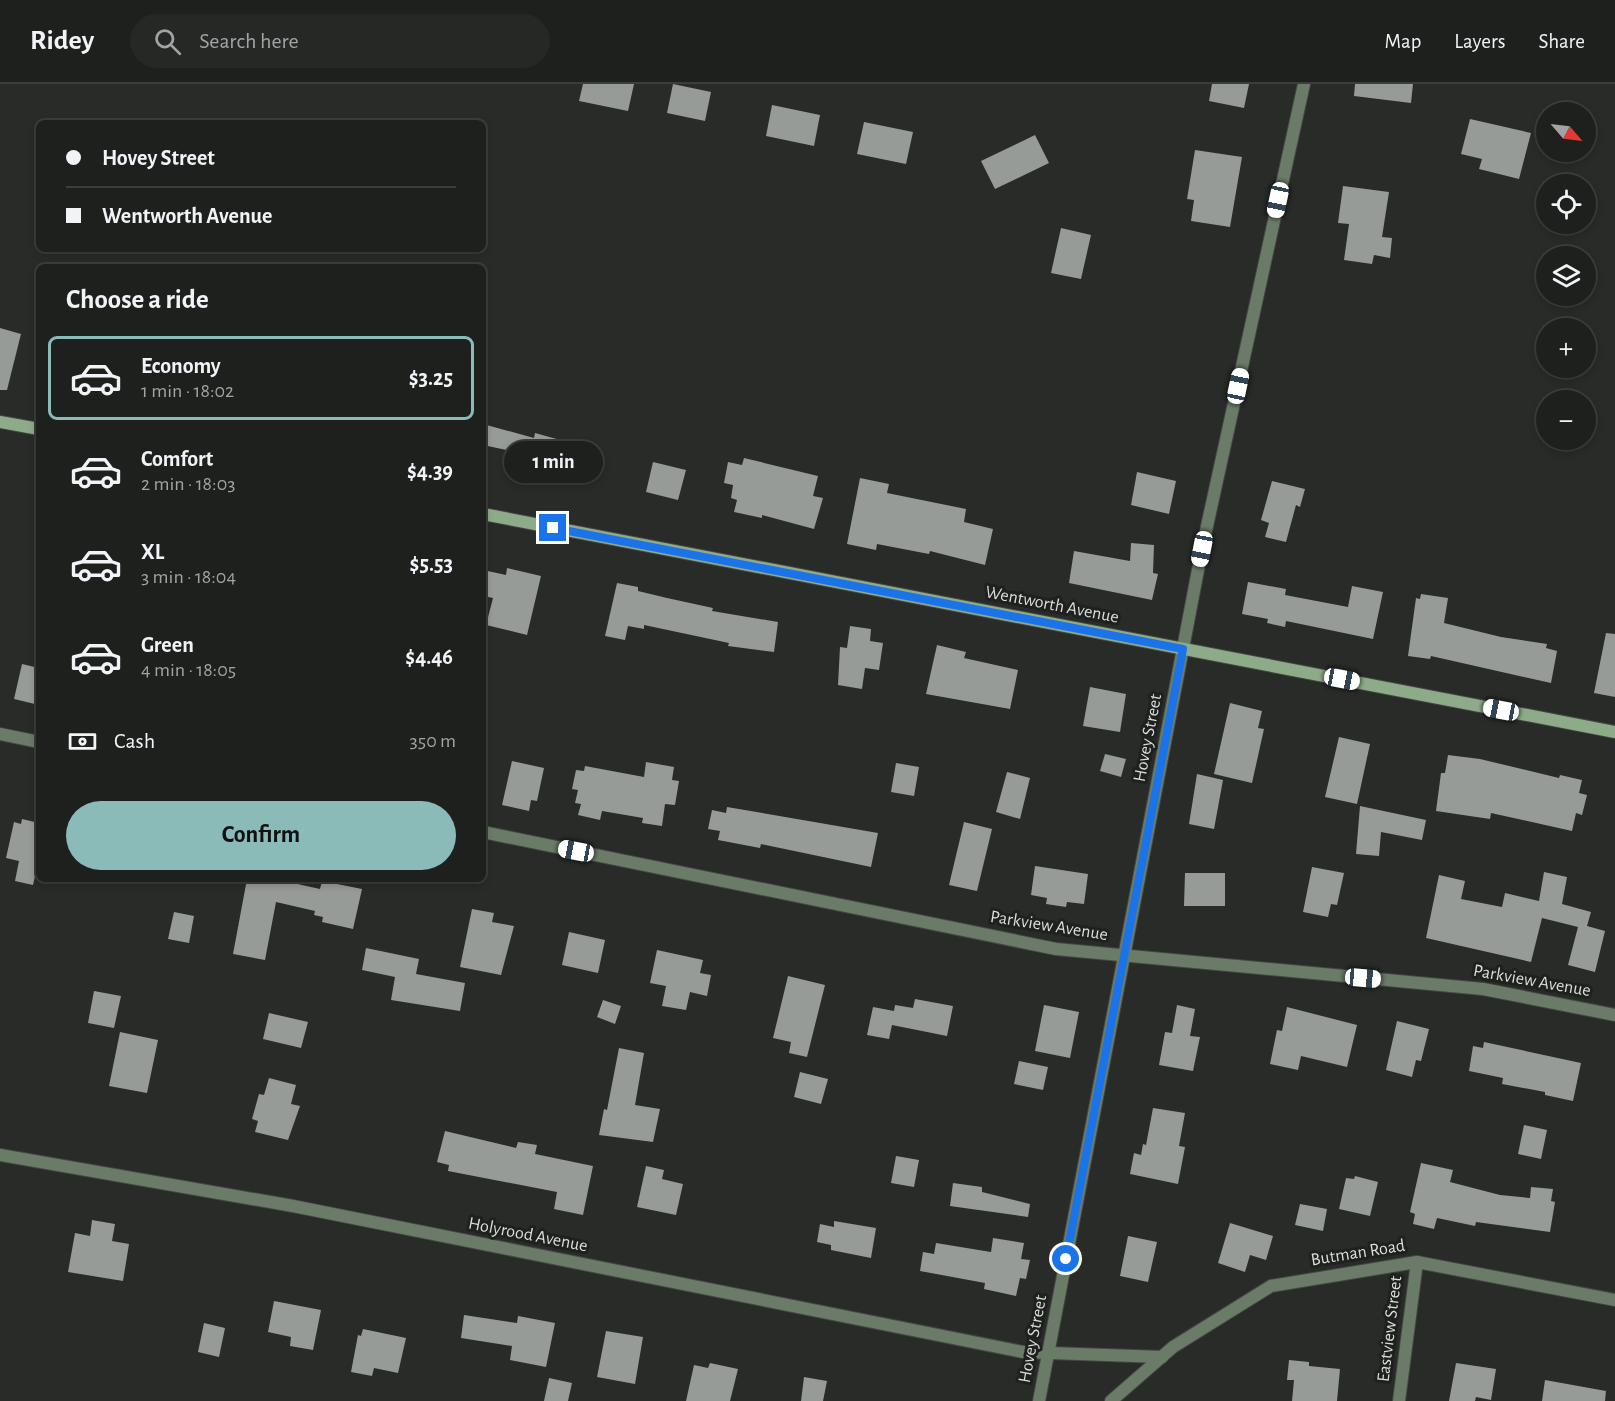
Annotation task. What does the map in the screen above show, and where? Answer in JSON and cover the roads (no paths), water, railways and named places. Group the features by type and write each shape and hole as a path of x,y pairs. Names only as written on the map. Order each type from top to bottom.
{"street":[{"name":"Hovey Street","path":"1039,1401 1202,549 1304,84"},
{"path":"0,422 36,428"},
{"name":"Wentworth Avenue","path":"486,515 1615,732"},
{"path":"0,734 36,741"},
{"name":"Parkview Avenue","path":"486,833 1056,949 1483,989 1615,1015"},
{"name":"Holyrood Avenue","path":"0,1155 293,1206 1023,1352 1048,1352"},
{"name":"Butman Road","path":"1111,1401 1162,1357 1271,1286 1417,1262 1615,1300"},
{"name":"Eastview Street","path":"1399,1401 1417,1262"},
{"path":"1048,1352 1162,1357"}]}
